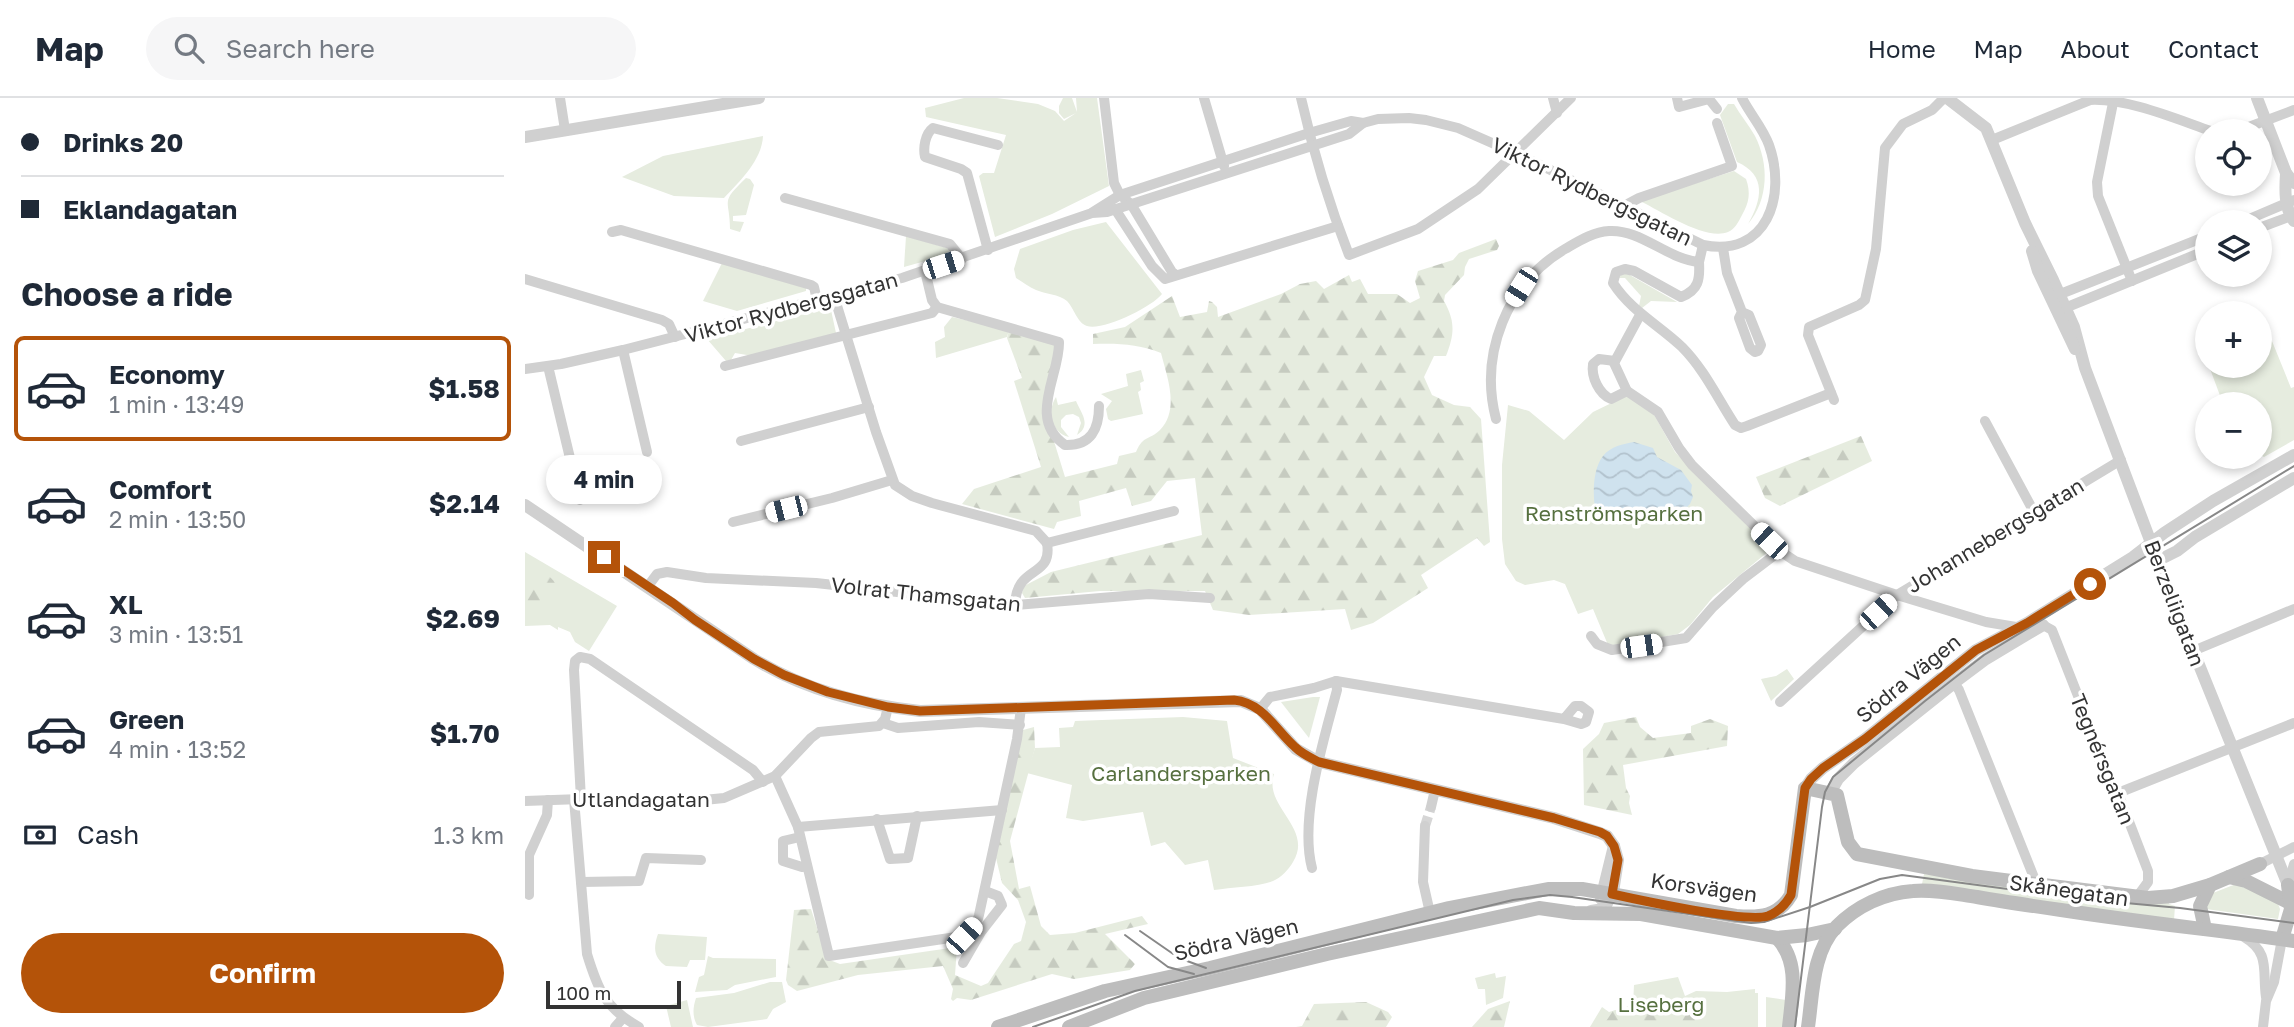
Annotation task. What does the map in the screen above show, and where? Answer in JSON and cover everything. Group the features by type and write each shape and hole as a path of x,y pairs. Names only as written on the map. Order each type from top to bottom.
{"main road":[{"path":"1805,788 1830,793"},
{"name":"Korsvägen","path":"1747,924 1782,907 1791,895 1805,788"},
{"name":"Skånegatan","path":"1830,793 1839,799 1849,842 1857,854 1878,860 2037,885 2137,897 2164,897 2210,886 2260,864"},
{"path":"2229,877 2246,881 2293,904"},
{"path":"2288,885 2293,904 2287,922 2288,940"},
{"path":"2205,929 2200,906 2210,886"},
{"name":"Korsvägen","path":"1486,902 1548,889 1577,888 1607,893 1672,912 1747,924 1777,937 1807,935 1840,924"},
{"name":"Skånegatan","path":"1840,924 1867,903 1886,896 1926,891 2288,940"},
{"name":"Södra Vägen","path":"998,1027 1105,991 1486,902"},
{"name":"Korsvägen","path":"1476,921 1539,908 1574,913 1672,912"},
{"name":"Södra Vägen","path":"1069,1027 1144,998 1476,921"},
{"path":"2260,936 2276,932 2287,922"},
{"path":"1808,1027 1818,960 1840,924"},
{"path":"1777,937 1792,962 1789,1027"}],"street":[{"path":"559,98 565,130"},
{"path":"525,137 759,98"},
{"path":"1104,98 1113,179 1120,195 1131,204 1176,275"},
{"path":"1204,98 1226,173"},
{"path":"1301,98 1308,133 1349,255 1428,224 1478,189 1571,98"},
{"path":"1553,98 1557,113"},
{"path":"1677,98 1679,107 1709,99 1717,109"},
{"path":"1742,98 1769,144 1774,162 1776,188 1772,209 1761,228 1747,239 1723,248 1724,262 1742,312"},
{"path":"1703,245 1697,287 1690,293 1680,297 1634,271 1625,270 1616,272 1614,285 1640,315 1685,349 1738,427 1832,397 1808,335 1809,327 1859,305 1867,298 1885,148 1903,124 1932,110 1945,98 1986,128 2025,223 2038,271 2061,310 2195,255"},
{"path":"2257,98 2265,119"},
{"path":"1992,140 2090,100 2114,99 2195,126"},
{"path":"2114,99 2097,182 2098,196 2132,281"},
{"path":"2271,119 2294,110"},
{"name":"Viktor Rydbergsgatan","path":"1092,213 1120,195 1308,133 1352,121 1363,123 1395,118 1426,120 1458,128 1517,153 1703,245 1723,248"},
{"name":"Viktor Rydbergsgatan","path":"525,369 623,350 925,271 1092,213 1115,209 1349,134 1363,123"},
{"path":"1624,206 1639,198 1732,166 1717,123"},
{"path":"988,250 967,173 925,158 924,152 928,133 933,128 998,145"},
{"path":"2272,135 2290,178 2284,190 2290,201 2293,217 2272,224"},
{"path":"785,198 950,244 962,259"},
{"path":"2272,211 2290,201"},
{"path":"1115,209 1157,272 1165,279 1338,226"},
{"path":"612,232 621,230 811,285 817,300"},
{"path":"1496,419 1491,402 1490,371 1500,327 1521,287 1542,264 1592,234 1610,231 1633,235 1682,260 1699,262"},
{"path":"2053,294 2195,241"},
{"path":"925,271 932,300 937,307 1059,342 1046,403 1058,440 1065,445 1082,443 1093,435 1099,422 1099,406"},
{"path":"525,279 662,320 673,328 675,337"},
{"path":"834,296 892,480 912,496 1028,528 1041,535 1047,543 1049,552 1046,562 1021,581 1015,595 1015,605"},
{"path":"725,366 932,313 937,307"},
{"name":"Berzeliigatan","path":"2061,310 2064,332 2085,368 2193,651 2288,885"},
{"path":"1640,315 1615,360 1616,369 1627,391 1658,412 1679,449 1692,465 1780,551 1795,561 1897,595 1986,622 2016,627"},
{"path":"623,350 647,452"},
{"path":"1615,360 1599,359 1593,364 1592,372 1608,398 1627,391"},
{"path":"548,366 580,500"},
{"path":"741,440 869,407"},
{"path":"1985,421 2035,514"},
{"name":"Södra Vägen","path":"1805,788 1823,768 1865,739 1976,650 2027,623 2133,557 2213,501 2294,455"},
{"name":"Johannebergsgatan","path":"1780,702 1897,595 2121,460"},
{"path":"2159,561 2294,478"},
{"path":"733,522 892,480"},
{"path":"525,506 695,620 777,671 828,692 888,707 920,711 1234,700 1247,702 1260,709 1296,749 1319,762 1574,824 1607,836 1614,846 1607,893 1601,904 1609,911"},
{"path":"1047,543 1174,511"},
{"path":"1591,636 1597,644 1612,650 1686,638 1723,597 1780,551"},
{"name":"Volrat Thamsgatan","path":"648,586 657,574 667,572 706,578 816,583 1015,605 1149,594 1210,598"},
{"path":"2193,651 2294,609"},
{"path":"1986,622 1994,632 1992,641"},
{"name":"Södra Vägen","path":"1830,793 1838,779 1854,763 1954,682 1986,659 2043,625"},
{"name":"Tegnérsgatan","path":"2043,625 2052,630 2107,780 2118,793 2148,876 2137,897"},
{"path":"639,1027 611,1008 602,993 587,954 578,799 574,664 577,658 590,659 753,770 764,782"},
{"path":"1312,868 1309,831 1312,799 1337,690 1336,681"},
{"path":"1260,709 1271,697 1336,681 1564,719"},
{"path":"1954,682 2037,885"},
{"path":"883,723 888,707"},
{"path":"775,776 799,832 829,956 964,936 977,922 985,891 1020,724 1021,708"},
{"name":"Utlandagatan","path":"525,801 704,801 743,792 775,776 819,732 870,728 883,723 898,728 979,722 1020,724"},
{"path":"2118,793 2294,723"},
{"path":"1431,807 1435,790"},
{"path":"529,895 529,855 547,815 548,800"},
{"path":"807,866 783,862 783,841 799,832 877,819 1002,810"},
{"path":"877,819 890,859 908,858 917,817"},
{"path":"1425,826 1423,882 1430,913"},
{"path":"2260,864 2294,847"},
{"path":"581,882 639,881 646,858 701,860"},
{"path":"2288,885 2294,864"},
{"path":"963,964 981,932 1002,905 998,896 985,891"},
{"path":"2236,933 2257,946 2263,956 2266,1001 2263,1027"},
{"path":"2266,1001 2288,940"},
{"path":"615,1027 623,1018"}],"green space":[{"path":"964,98 997,98 1038,104 1055,111 1064,121 1076,113 1064,119 1059,113 1063,98 1072,98 1077,112 1076,98 1097,98 1109,186 1052,214 995,237 979,176 983,173 994,173 1006,135 926,117 925,108"},
{"path":"1728,104 1734,104 1753,132 1763,158 1763,193 1748,224 1759,197 1759,189 1753,174 1737,162 1720,115"},
{"path":"763,136 754,162 724,198 674,196 622,177 663,156"},
{"path":"1734,171 1746,179 1749,198 1738,222 1728,232 1708,233 1696,229 1642,202 1642,200"},
{"path":"746,178 754,185 746,215 733,216 733,221 744,222 740,232 730,229 728,202 732,193"},
{"path":"1106,222 1162,294 1148,305 1115,322 1087,326 1064,299 1036,290 1016,278 1014,269 1020,249 1073,230"},
{"path":"906,236 950,251 943,256 904,267"},
{"path":"1496,239 1499,246 1497,250 1469,259 1464,275 1445,295 1444,301 1453,327 1451,341 1446,356 1434,356 1424,377 1432,395 1454,405 1470,407 1481,419 1490,542 1484,546 1477,538 1421,575 1428,588 1373,623 1351,630 1345,609 1249,615 1213,610 1205,591 1100,591 1025,598 1022,593 1024,586 1051,572 1202,535 1195,478 1167,481 1151,501 1132,506 1126,488 1079,501 1081,516 1057,522 1054,529 962,504 974,489 1041,467 1014,381 1022,378 1007,338 1009,330 1057,346 1050,377 1053,438 1065,477 1117,464 1119,456 1136,452 1144,440 1153,436 1166,422 1171,403 1169,382 1161,353 1128,345 1093,344 1093,334 1125,327 1172,296 1180,317 1207,312 1209,301 1217,307 1218,317 1281,294 1300,284 1316,281 1324,289 1349,275 1352,282 1360,279 1368,294 1397,294 1410,303 1420,298 1415,281 1418,271 1453,260 1459,253"},
{"path":"722,263 806,288 806,291 737,311 703,301"},
{"path":"1628,274 1677,302 1651,301 1642,308 1639,306 1641,296 1625,278 1617,278"},
{"path":"827,308 831,310 836,333 753,356 735,353 731,360 726,361 707,339"},
{"path":"952,317 1009,330 1007,337 936,358 935,342 945,337 944,327"},
{"path":"2272,341 2291,388 2294,387 2294,440 2272,452 2272,392 2219,392 2213,378 2272,378"},
{"path":"1141,370 1144,381 1140,383 1141,390 1138,392 1143,414 1111,421 1106,409 1112,401 1101,394 1128,386 1126,374"},
{"name":"Renströmsparken","path":"1628,395 1652,411 1675,452 1750,526 1769,551 1713,597 1690,625 1678,634 1614,646 1608,645 1593,609 1578,614 1565,584 1554,580 1525,585 1516,581 1505,564 1502,539 1502,465 1508,405 1529,411 1564,440 1593,412"},
{"path":"1056,397 1058,405 1076,401 1085,423 1077,435 1081,423 1079,417 1073,414 1066,415 1061,420 1061,427 1069,437 1054,426 1051,414"},
{"path":"1861,436 1872,461 1780,506 1765,498 1756,477"},
{"path":"525,552 617,606 589,651 575,642 570,632 558,627 558,630 550,625 525,626"},
{"path":"532,572 552,579 557,595 547,610 538,615 525,616 525,574"},
{"path":"1787,669 1794,679 1771,701 1761,679 1776,676"},
{"path":"1320,697 1309,738 1281,702"},
{"name":"Carlandersparken","path":"1183,717 1227,721 1233,758 1274,774 1275,797 1293,828 1298,850 1289,868 1276,880 1260,885 1214,890 1208,860 1185,865 1165,842 1151,846 1143,812 1083,821 1066,818 1072,785 1027,773 1035,748 1060,747 1059,728 1073,727 1075,721"},
{"path":"1636,717 1640,727 1653,738 1691,733 1691,726 1710,719 1728,726 1727,746 1623,765 1632,815 1584,805 1583,749 1599,734 1604,723"},
{"path":"1034,727 1035,748 1010,841 1019,889 1030,886 1041,926 1050,935 1075,933 1142,916 1148,924 1105,934 1135,964 1130,970 1074,979 1052,974 971,1000 957,998 953,1001 953,989 943,966 858,975 797,991 788,985 786,980 794,910 811,909 827,959 840,964 957,947 955,975 981,986 988,983 1014,944 1021,941 1026,922 1018,900 1002,883 996,858 1000,826 1023,730"},
{"path":"1924,874 2169,900 2169,904 2175,906 2174,920 1922,884"},
{"path":"2236,884 2277,901 2280,909 2278,919 2206,909 2213,893"},
{"path":"658,934 707,937 705,960 690,960 687,967 666,966 659,960 656,952"},
{"path":"708,956 776,959 776,977 735,985 727,990 695,992 699,977 704,975"},
{"path":"1495,973 1496,978 1506,976 1503,998 1486,1005 1485,989 1478,989 1475,978"},
{"name":"Liseberg","path":"1678,977 1685,996 1696,991 1755,989 1755,993 1758,993 1758,1027 1590,1027 1602,1007 1609,1012 1633,1005 1634,985"},
{"path":"770,982 782,982 786,1002 773,1009 767,1019 708,1027 697,1025 693,1012 696,998 734,993"},
{"path":"1698,993 1710,1027 1602,1027 1613,1011 1633,1005 1655,1010"},
{"path":"1766,997 1786,1000 1783,1027 1766,1027"},
{"path":"687,1000 693,1027 671,1027 666,1006"},
{"path":"1510,1001 1504,1027 1472,1027 1488,1009"},
{"path":"1366,1002 1388,1012 1392,1017 1386,1027 1296,1027 1302,1026 1314,1004"}],"water":[{"path":"1634,442 1653,448 1657,457 1681,470 1692,485 1693,497 1690,504 1678,516 1661,517 1645,509 1636,512 1632,510 1624,522 1597,516 1594,485 1599,462 1613,448"}],"tunnel":[{"path":"1425,826 1431,807"}],"tram line":[{"path":"1795,1027 1822,807 1825,792 1833,777 1984,655 2294,466"},
{"path":"1033,1027 1135,991 1513,900 1550,895 1751,923 1764,922 1880,879 1902,875 2294,923"},
{"path":"1140,931 1179,958 1206,968"},
{"path":"1125,935 1168,967 1194,974"}],"route":[{"path":"604,557 764,665 828,692 888,707 920,711 1234,700 1247,702 1260,709 1296,749 1319,762 1554,818 1600,832 1607,836 1614,846 1618,860 1612,894 1751,917 1768,916 1782,907 1791,895 1805,788 1814,775 1865,739 1976,650 2027,623 2090,584"}]}
